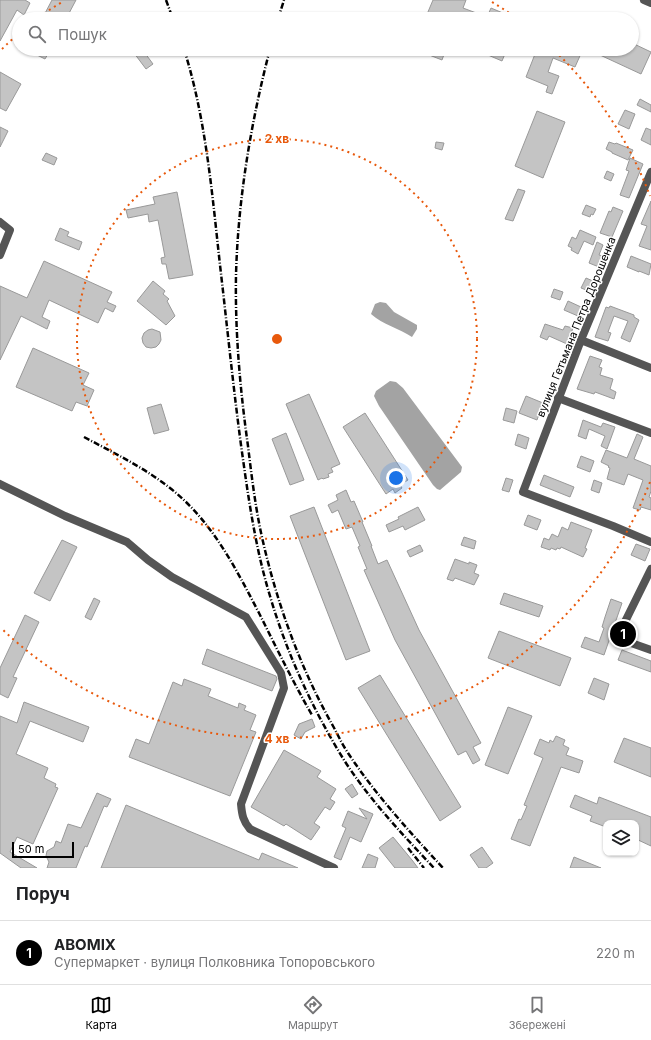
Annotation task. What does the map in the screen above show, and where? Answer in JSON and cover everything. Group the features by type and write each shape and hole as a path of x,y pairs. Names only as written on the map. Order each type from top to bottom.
{"street":[{"path":"644,0 651,3"},
{"name":"вулиця Гетьмана Петра Дорошенка","path":"651,172 581,340 523,492 651,542"},
{"path":"0,222 10,230 0,255"},
{"path":"581,340 651,368"},
{"path":"558,398 651,433"},
{"path":"0,484 65,516 126,542 172,577 246,617 282,673 284,688 241,804 244,822 250,829 334,868"},
{"path":"651,568 617,638 651,650"}],"shaded area":[{"path":"380,302 386,303 394,312 417,325 417,329 412,337 381,321 371,314 375,304"},
{"path":"390,381 396,382 403,388 462,467 461,472 440,490 433,485 379,406 374,396 376,391"}],"building":[{"path":"0,0 25,0 30,3 26,12 20,12 17,10 16,12 12,12 12,19 0,41"},
{"path":"52,0 76,0 70,12 46,12"},
{"path":"433,0 466,0 463,8 474,12 428,12"},
{"path":"491,8 500,12 489,12"},
{"path":"639,46 651,52 641,74 602,56 639,56"},
{"path":"39,56 47,56 45,59"},
{"path":"136,56 147,56 153,64 146,69"},
{"path":"432,56 443,56 442,60"},
{"path":"490,56 504,56 502,61"},
{"path":"534,56 580,56 575,67 553,58 548,72 559,76 552,94 546,92 548,86 526,77"},
{"path":"0,72 21,84 6,111 0,108"},
{"path":"640,99 651,105 651,112 637,105"},
{"path":"625,110 635,114 629,129 618,124"},
{"path":"537,111 565,122 543,178 515,166"},
{"path":"0,127 8,131 0,147"},
{"path":"646,128 651,130 651,145 641,140"},
{"path":"436,142 444,143 442,150 435,148"},
{"path":"609,142 616,143 633,150 628,160 606,149"},
{"path":"46,153 57,158 54,165 42,160"},
{"path":"630,158 643,164 629,198 620,195 629,171 626,170"},
{"path":"607,171 614,174 611,181 604,178"},
{"path":"518,189 525,191 513,221 505,219"},
{"path":"177,192 193,275 169,279 166,264 162,264 161,258 165,257 158,220 149,222 148,214 128,218 126,210 155,204 153,197"},
{"path":"651,201 651,250 639,246 647,226 641,224"},
{"path":"586,205 596,209 590,217 582,214"},
{"path":"613,207 623,211 612,237 600,233 609,211 611,212"},
{"path":"60,228 69,232 67,236 82,242 79,250 55,240"},
{"path":"580,230 596,237 593,245 584,241 578,254 571,250 572,248 568,246 572,237 576,239"},
{"path":"597,242 603,245 599,255 603,256 599,267 589,263"},
{"path":"631,256 651,264 649,275 627,267"},
{"path":"44,261 112,292 107,302 116,306 113,312 105,308 98,323 49,300 42,317 50,321 47,329 21,316 0,360 0,286 27,298"},
{"path":"586,278 593,281 589,291 581,288"},
{"path":"153,281 165,291 163,294 169,299 167,301 175,316 166,325 137,301"},
{"path":"554,289 563,292 560,300 551,297"},
{"path":"568,301 581,307 578,316 564,310"},
{"path":"610,306 634,315 634,317 639,320 630,342 621,338 628,321 614,316 608,332 611,333 608,341 595,337 606,307 609,308"},
{"path":"545,324 563,330 565,326 573,328 567,344 549,336 547,340 540,337"},
{"path":"152,329 160,332 161,340 156,347 151,348 146,347 142,338 144,333"},
{"path":"33,348 89,373 83,385 94,390 87,406 76,402 72,411 16,387"},
{"path":"590,356 602,360 599,367 602,368 600,375 613,379 610,389 616,392 614,399 595,392 594,394 577,389"},
{"path":"309,394 340,464 331,468 333,472 328,474 329,477 318,480 286,404"},
{"path":"526,396 543,403 537,420 519,413"},
{"path":"161,404 169,430 154,434 147,408"},
{"path":"506,408 517,411 514,423 503,420"},
{"path":"365,413 408,480 400,485 402,488 395,493 393,489 386,494 343,427"},
{"path":"583,420 601,427 603,423 615,427 607,449 601,446 605,436 589,429 586,439 578,436"},
{"path":"286,433 304,480 290,485 272,439"},
{"path":"518,434 529,438 526,449 515,445"},
{"path":"637,434 643,437 634,459 651,466 651,491 649,497 651,498 651,510 641,507 640,510 633,508 643,480 628,474 624,485 607,479 610,468 601,462 606,450 627,458"},
{"path":"581,456 594,461 590,472 577,467"},
{"path":"544,475 574,487 570,497 540,485"},
{"path":"506,478 513,480 509,492 502,490"},
{"path":"594,480 602,483 599,493 591,490"},
{"path":"346,490 351,502 354,501 378,564 387,560 419,630 481,743 473,747 480,760 473,764 466,751 458,755 395,640 364,570 367,569 352,527 346,529 338,510 332,513 328,505 338,500 336,495"},
{"path":"314,507 370,651 346,660 290,516"},
{"path":"418,507 425,520 405,530 403,526 389,532 386,525"},
{"path":"528,515 541,520 537,530 524,525"},
{"path":"571,522 592,530 585,548 587,549 583,557 561,547 560,549 557,548 556,550 551,548 550,550 541,547 544,538 549,540 552,534 558,537 562,527 568,530"},
{"path":"464,537 476,541 474,549 461,545"},
{"path":"62,540 77,547 50,601 34,593"},
{"path":"636,544 650,549 645,561 631,555"},
{"path":"420,545 423,551 410,557 407,551"},
{"path":"455,559 477,565 474,573 479,575 474,585 455,578 453,581 447,579"},
{"path":"504,593 543,606 539,617 500,604"},
{"path":"94,598 100,601 91,620 85,617"},
{"path":"611,599 622,603 604,655 581,647 585,637 599,642"},
{"path":"25,615 39,622 13,677 17,678 8,698 0,694 0,668"},
{"path":"499,631 571,658 560,686 488,658"},
{"path":"207,649 276,676 277,679 272,691 202,664"},
{"path":"622,650 651,661 651,672 618,660"},
{"path":"380,675 461,807 440,821 358,688"},
{"path":"594,678 609,684 604,700 588,693"},
{"path":"184,679 211,689 208,696 238,708 239,703 246,706 244,710 256,715 250,730 256,732 230,796 129,757 136,739 149,744 173,682 182,686"},
{"path":"24,702 89,727 83,742 30,721 16,754 48,768 44,778 56,784 55,787 58,788 33,844 17,837 10,852 37,868 21,868 0,853 0,716 17,723"},
{"path":"508,707 532,716 508,774 485,765"},
{"path":"312,719 315,727 305,732 301,739 294,735 299,724"},
{"path":"556,736 565,740 563,745 569,748 566,755 583,761 579,773 561,767 530,846 511,839 519,819 521,820 527,806 524,805 543,758 534,754 540,739 549,743 550,740 553,742"},
{"path":"624,738 651,748 651,777 614,762"},
{"path":"284,750 321,771 317,777 336,789 330,799 335,802 330,810 325,807 314,823 320,827 311,840 286,824 284,826 251,807"},
{"path":"352,784 358,794 352,798 345,789"},
{"path":"97,793 111,799 107,807 104,806 87,847 85,846 76,868 47,868 49,862 46,856 47,851 54,847 56,841 61,843 68,824 81,828"},
{"path":"575,795 597,804 599,797 651,817 651,846 639,840 639,820 603,820 603,826 590,821 592,816 570,807"},
{"path":"126,805 259,860 262,853 298,868 101,868"},
{"path":"359,808 373,814 361,842 350,837 341,860 334,857 346,828 342,826 348,811 367,819"},
{"path":"393,837 418,868 395,868 379,848"},
{"path":"482,847 493,863 486,868 479,868 470,855"},
{"path":"368,854 378,858 375,868 362,868"},
{"path":"574,857 601,868 570,868"}],"railway":[{"path":"166,0 170,12"},
{"path":"280,12 284,0"},
{"path":"186,56 198,102 207,156 235,400 249,502 256,540 270,596 284,639 301,680 321,721 344,760 364,789 434,868"},
{"path":"268,56 251,133 239,218 236,275 236,318 240,382 256,509 261,534 277,593 292,638 311,683 342,743 358,768 381,798 443,868"},
{"path":"84,437 160,480 185,501 198,515 210,530 231,562 312,715"},
{"path":"408,848 424,868"}],"place":[{"name":"ABOMIX","path":"623,634"}]}
